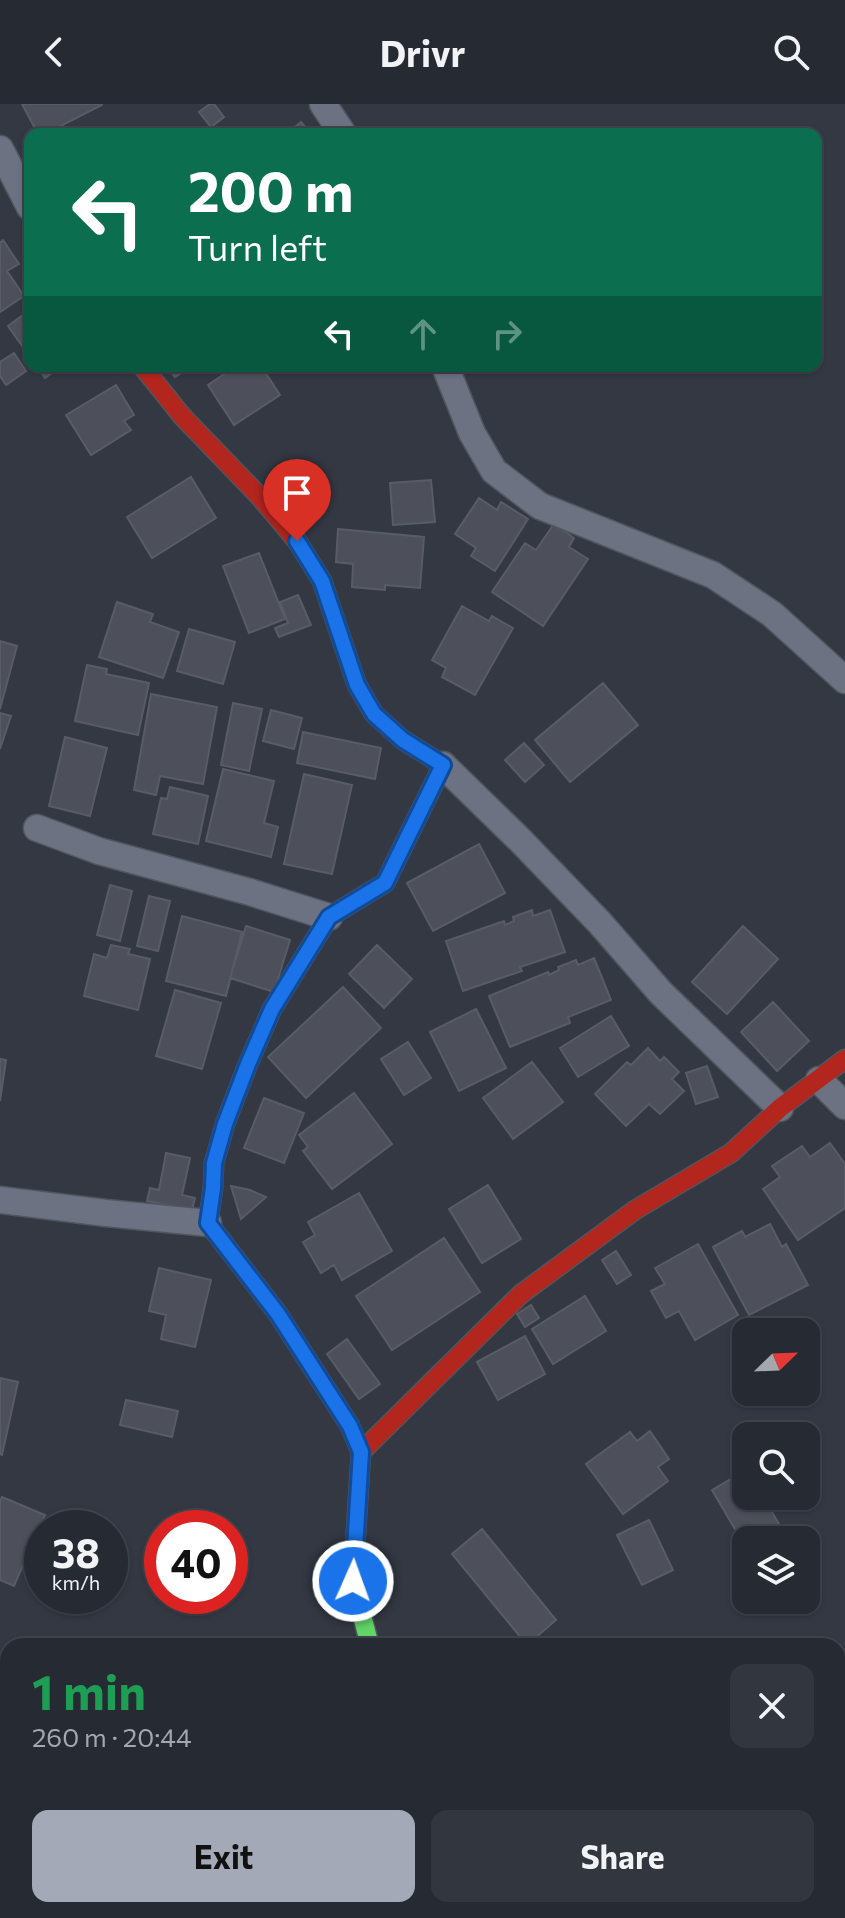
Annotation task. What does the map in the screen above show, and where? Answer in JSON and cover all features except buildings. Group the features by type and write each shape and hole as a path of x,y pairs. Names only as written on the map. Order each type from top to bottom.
{"street":[{"path":"323,104 339,128"},
{"path":"0,149 24,195"},
{"path":"147,372 182,416 260,497 297,541 322,581 357,685 374,714 403,740 443,765 600,923 661,993 780,1108"},
{"path":"447,372 472,433 494,471 540,506 713,575 772,614 845,680"},
{"path":"368,1638 353,1581 361,1452 350,1426 278,1314 208,1223 214,1163 225,1124 272,1009 329,917 385,883 443,765"},
{"path":"37,828 99,851 329,917"},
{"path":"361,1452 521,1294 635,1210 731,1153 780,1108 845,1059"},
{"path":"819,1080 845,1106"},
{"path":"0,1200 208,1223"}],"traffic: fast":[{"path":"225,1245 278,1314 350,1426 361,1452 353,1581 368,1638"}],"traffic: slow":[{"path":"225,1245 208,1223 214,1163 248,1064 272,1009 329,917 365,895"}],"traffic: jam":[{"path":"147,372 182,416 260,497 297,541 322,581 357,685 374,714 403,740 443,765 385,883 365,895"},
{"path":"361,1452 521,1294 635,1210 731,1153 780,1108 845,1059"}],"route":[{"path":"297,541 322,581 357,685 374,714 403,740 443,765 385,883 329,917 272,1009 225,1124 214,1163 208,1223 278,1314 350,1426 361,1452 353,1581"}]}
